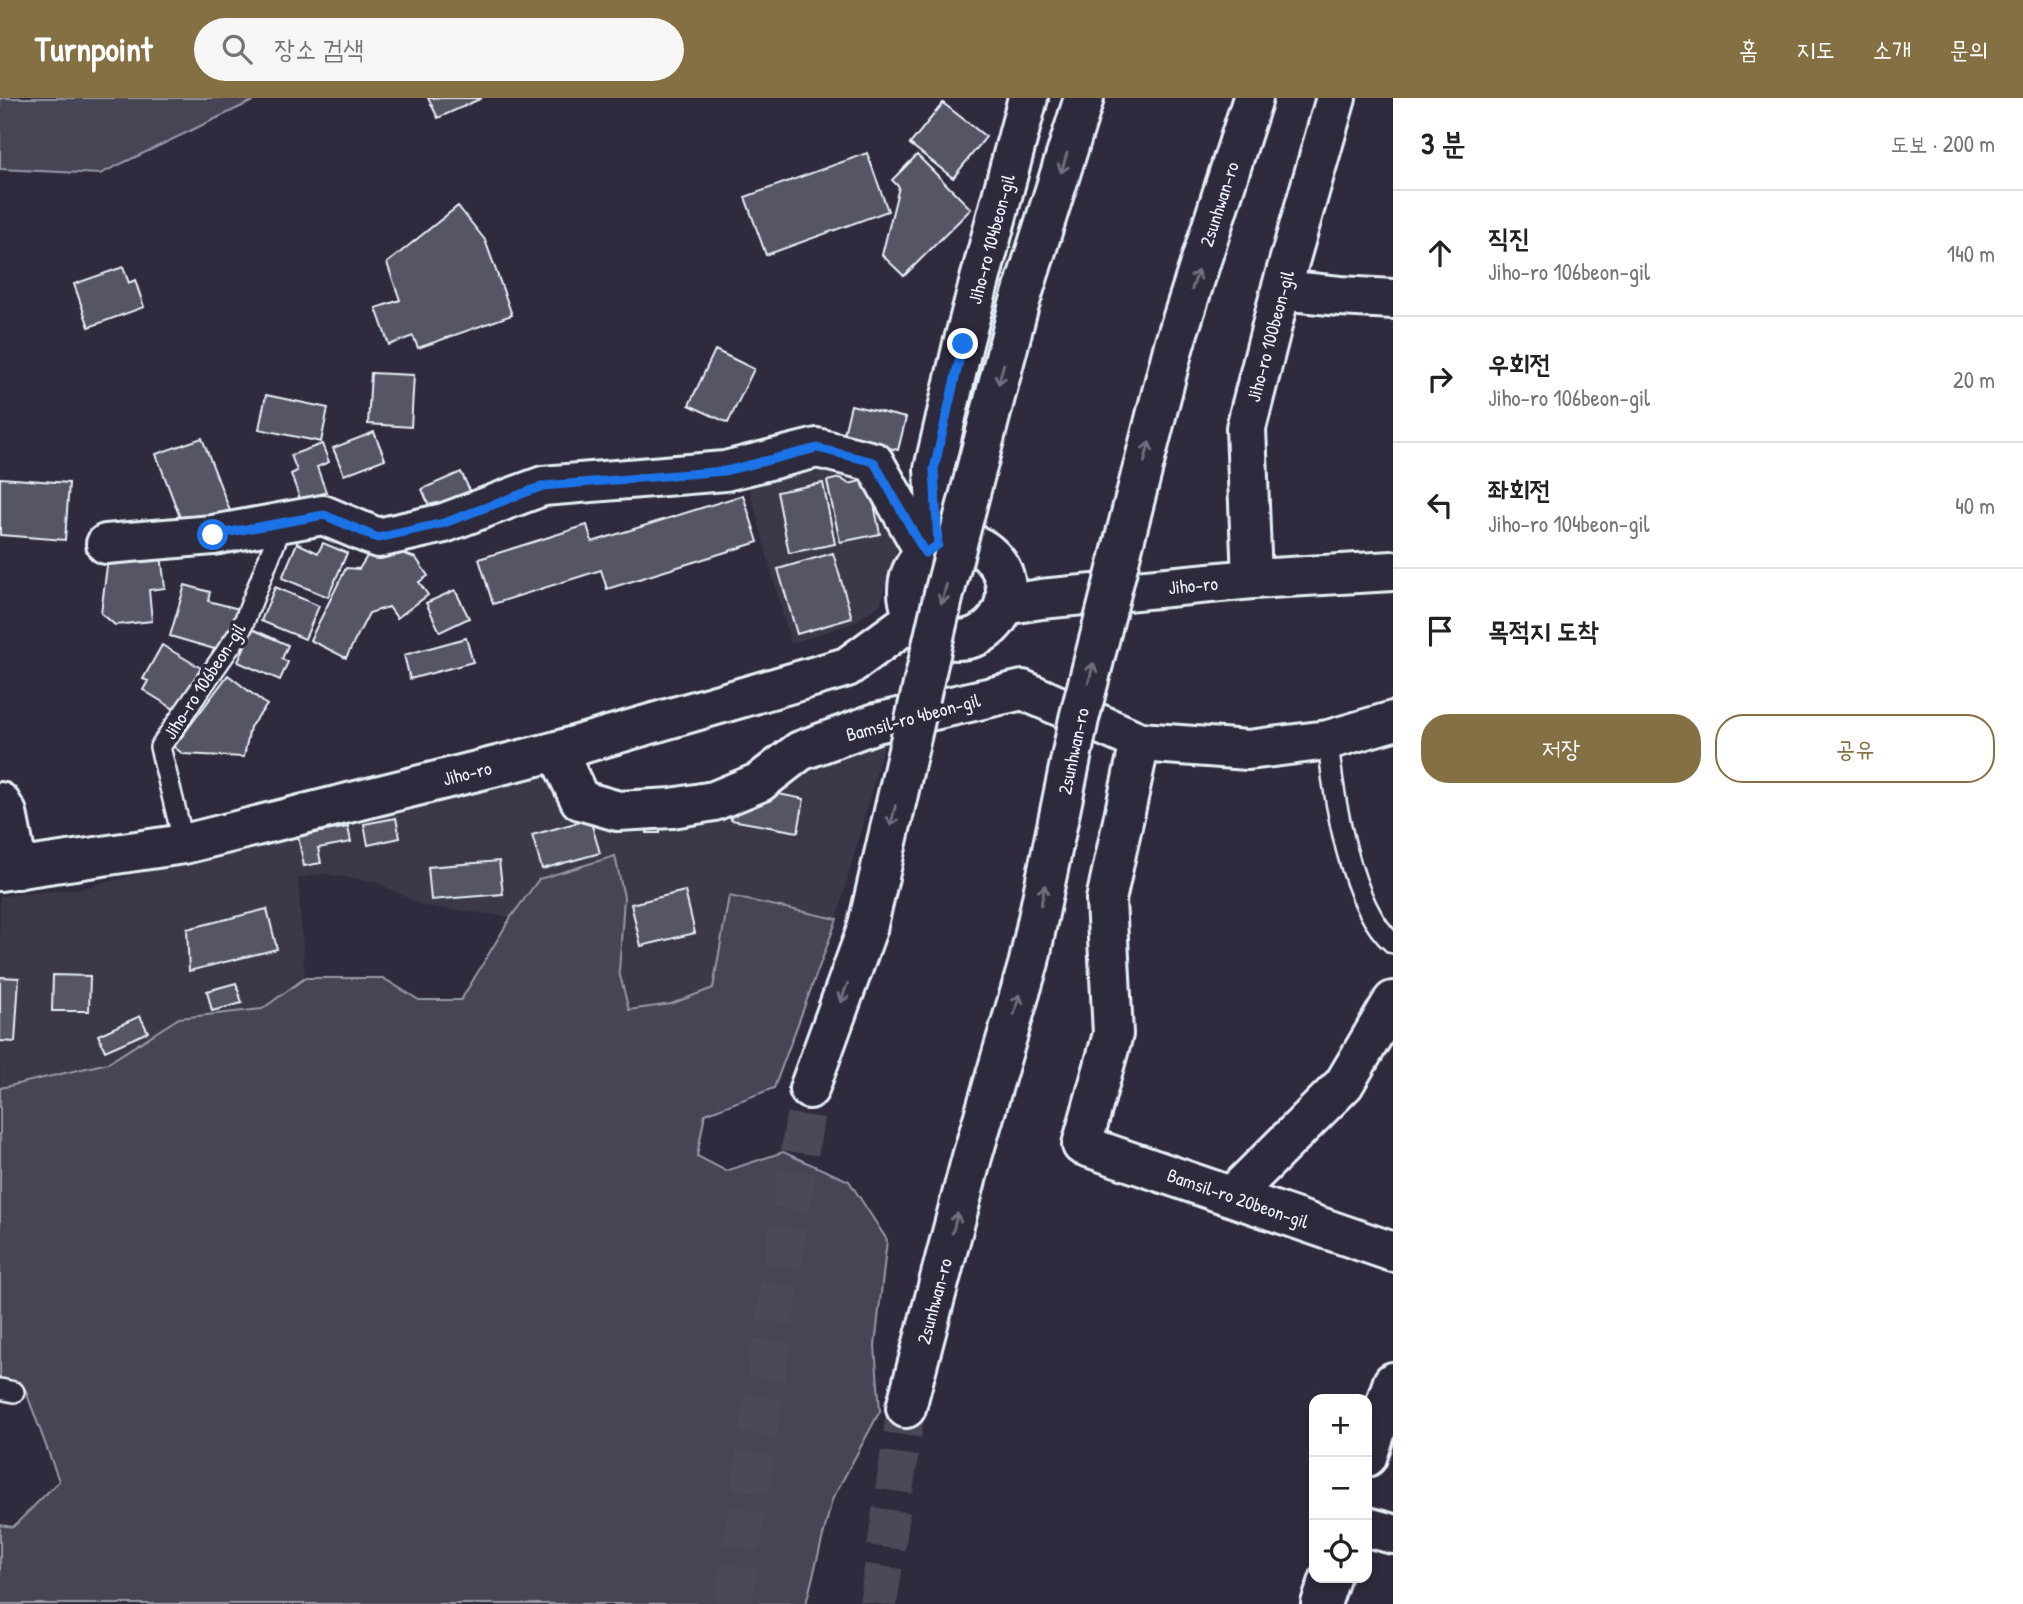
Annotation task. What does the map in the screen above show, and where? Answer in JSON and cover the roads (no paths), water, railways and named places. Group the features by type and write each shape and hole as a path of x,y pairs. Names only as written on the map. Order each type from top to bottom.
{"main road":[{"name":"Jiho-ro 104beon-gil","path":"931,549 934,469 963,344 1028,98"},
{"path":"809,1089 867,929 943,598 1018,308 1084,98"},
{"name":"2sunhwan-ro","path":"906,1408 972,1157 1029,962 1079,719 1174,345 1253,98"},
{"name":"Jiho-ro 100beon-gil","path":"1252,579 1246,428 1281,290 1336,98"},
{"path":"1281,290 1393,299"},
{"path":"106,544 213,535 324,515 378,538 444,523 543,486 725,471 817,448 874,462 931,549"},
{"path":"953,541 969,543 983,549 995,559 1003,573 1006,589 1004,605 997,620 986,631 971,639 940,637 926,630 914,618 908,603 907,586 911,571 931,549 953,541"},
{"name":"Jiho-ro","path":"1004,605 1041,599 1390,567"},
{"name":"Jiho-ro","path":"9,870 184,844 557,751 847,667 914,618"},
{"name":"Bamsil-ro 4beon-gil","path":"557,751 580,800 618,811 672,808 714,801 760,782 800,751 876,723 1023,690 1140,742 1248,750 1328,740 1393,722"},
{"name":"Bamsil-ro 20beon-gil","path":"1140,742 1105,900 1113,1034 1082,1145 1393,1252"},
{"path":"0,802 7,813 9,870"},
{"path":"1232,1196 1344,1084 1393,1001"},
{"path":"1372,1443 1393,1382"},
{"path":"1372,1528 1393,1534"},
{"path":"1321,1604 1327,1583"}],"lane":[{"name":"Jiho-ro 106beon-gil","path":"184,844 160,747 240,632 283,522"},
{"path":"1328,740 1332,784 1353,871 1366,906 1385,936 1393,943"}],"tunnel":[{"path":"733,1604 809,1089"},
{"path":"878,1604 906,1408"}]}
